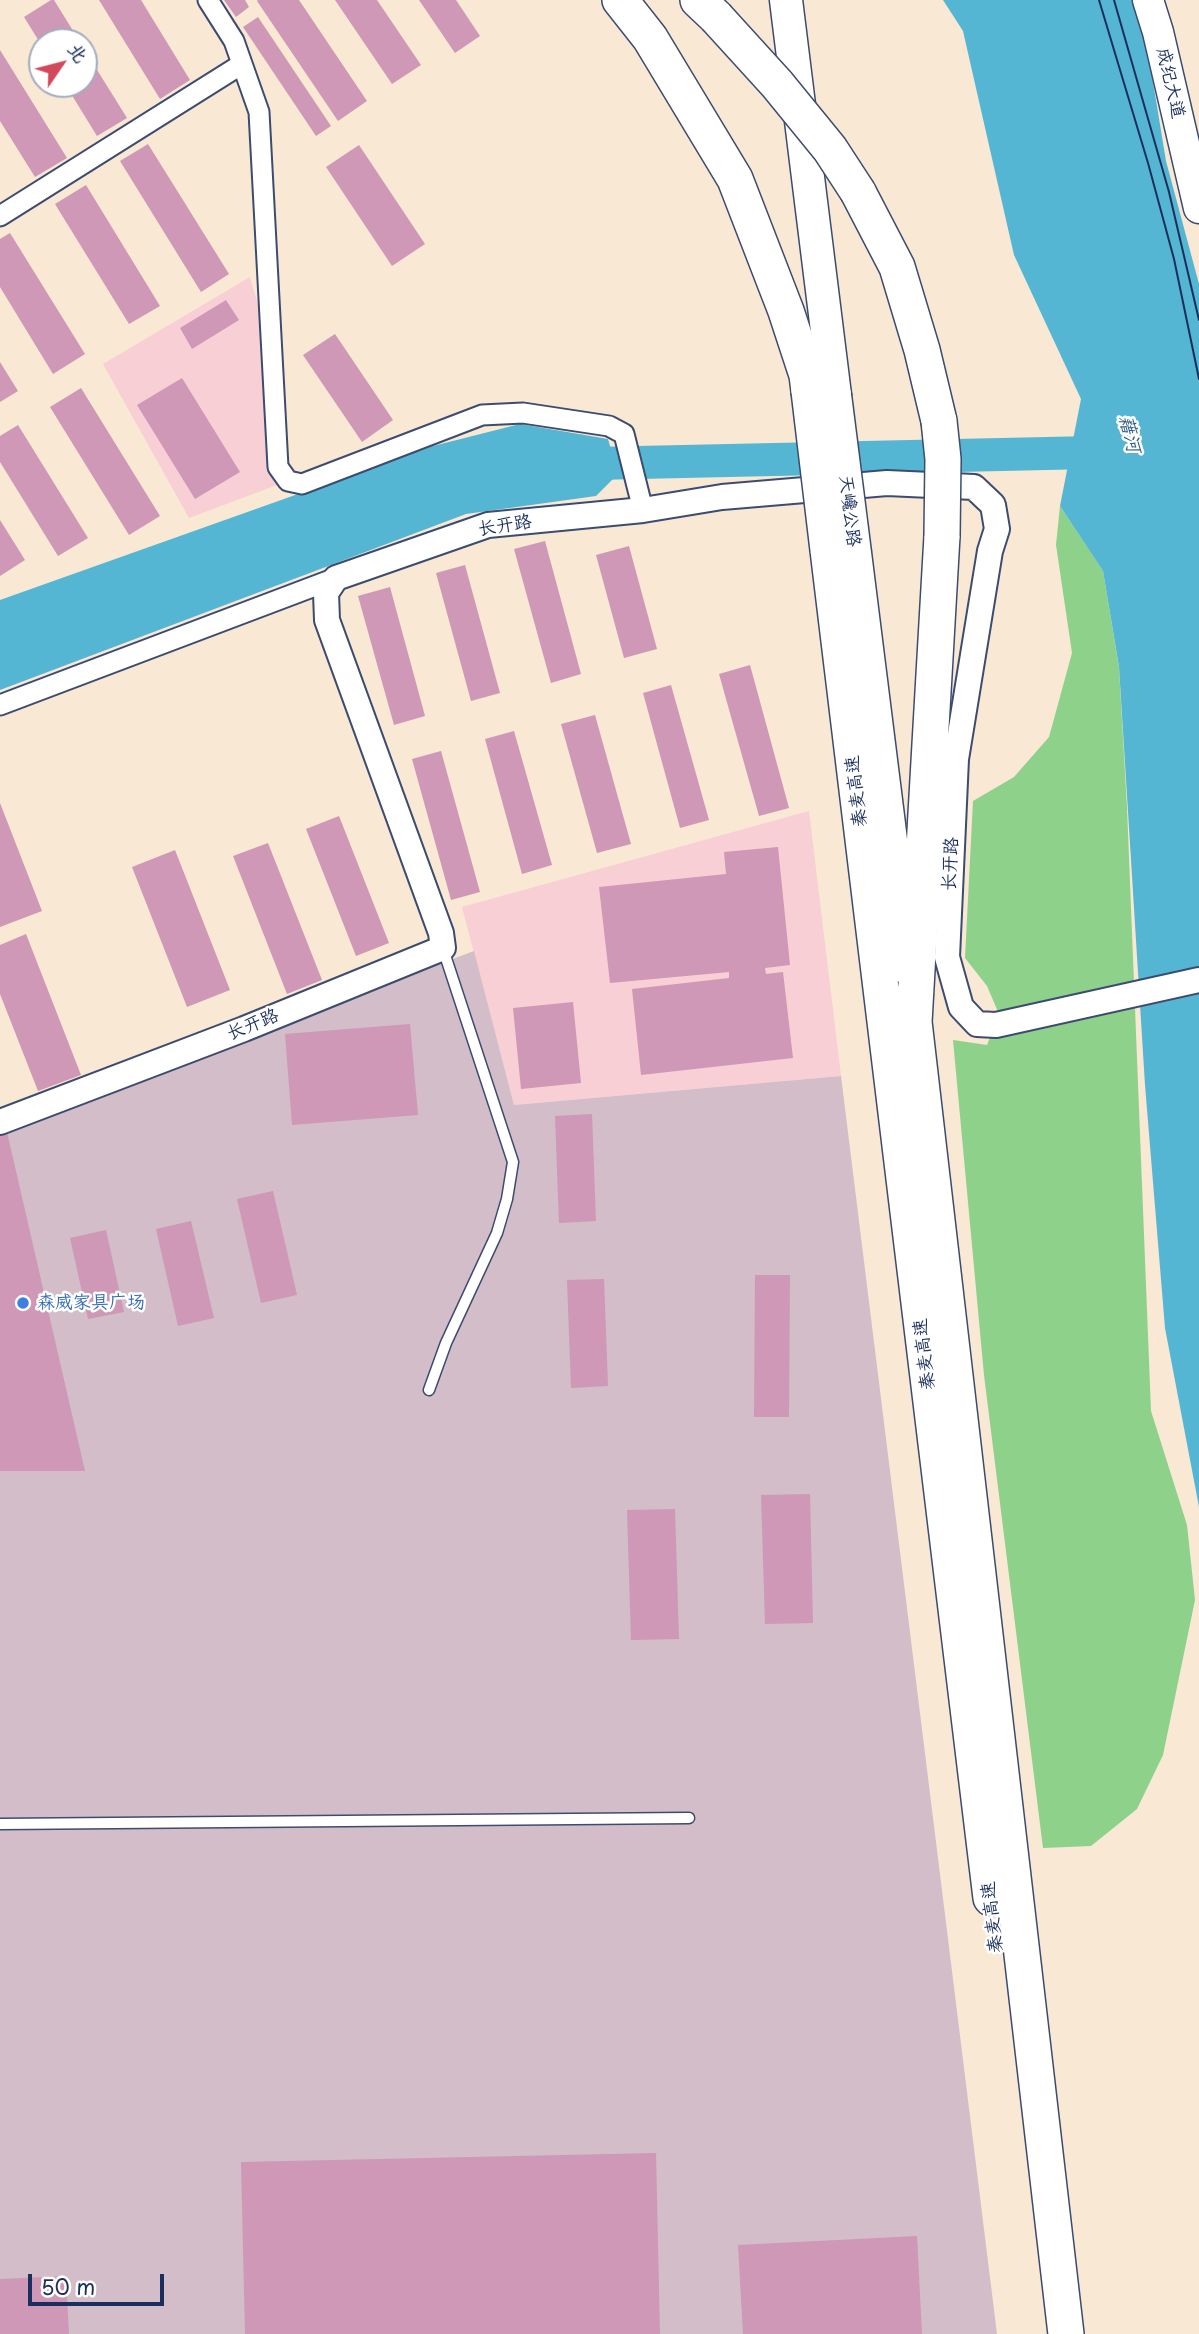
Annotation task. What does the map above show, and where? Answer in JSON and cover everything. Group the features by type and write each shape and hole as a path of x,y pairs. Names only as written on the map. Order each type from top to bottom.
{"highway":[{"name":"秦麦高速","path":"620,0 650,38 735,178 786,311 808,383 1044,2334"},
{"path":"773,0 789,137 808,383"},
{"name":"天巉公路","path":"786,0 914,1022"},
{"name":"秦麦高速","path":"707,9 777,84 830,149 858,192 897,267 939,421 943,459 942,536 914,1022 1066,2334"}],"main road":[{"name":"成纪大道","path":"1148,0 1199,208"},
{"name":"成纪大道","path":"1167,0 1199,132"}],"street":[{"path":"208,0 234,41 259,112 278,467 288,481 302,484 482,415 523,413 609,426 624,434 642,510"},
{"path":"0,216 242,64"},
{"name":"长开路","path":"336,578 488,525 642,510 722,497 887,483 974,487 993,505 997,529 990,551 957,759 947,957 961,1007 977,1024 996,1025 1199,981"},
{"path":"0,705 336,578"},
{"path":"336,578 326,593 327,620 440,933 443,948"},
{"name":"长开路","path":"0,1122 244,1029 443,948"}],"lane":[{"path":"429,1390 446,1343 497,1233 507,1199 513,1161 443,948"},
{"path":"0,1824 689,1818"}],"shaded area":[{"path":"250,277 266,333 277,485 189,518 103,364"},
{"path":"809,811 841,1076 514,1105 462,907"},
{"path":"474,951 514,1105 841,1076 997,2334 0,2334 0,1127"}],"green space":[{"path":"1060,506 1103,571 1119,668 1151,1411 1187,1525 1195,1600 1163,1755 1137,1809 1091,1846 1043,1848 984,1375 953,1040 987,1045 999,1014 987,986 965,958 973,801 1014,777 1049,737 1072,653 1056,545"}],"water":[{"name":"藉河","path":"943,0 1136,0 1142,15 1166,161 1199,284 1199,1507 1165,1328 1145,1085 1119,667 1103,571 1060,506 1081,399 1014,255 963,31"},
{"path":"520,424 608,439 618,474 596,496 466,514 0,690 0,600 433,446"}],"building":[{"path":"54,0 71,28 31,28 24,17"},
{"path":"99,0 141,0 190,80 160,99"},
{"path":"224,0 245,0 249,7 236,17"},
{"path":"258,0 299,0 367,101 338,121"},
{"path":"335,0 377,0 421,65 392,84"},
{"path":"419,0 456,0 480,36 455,53"},
{"path":"258,17 331,126 316,136 243,27"},
{"path":"0,50 67,158 35,177 0,121"},
{"path":"98,71 127,118 97,136 74,98 98,98"},
{"path":"148,144 229,274 201,292 120,161"},
{"path":"359,145 425,244 392,266 326,167"},
{"path":"86,185 160,306 129,324 55,204"},
{"path":"10,233 85,354 53,374 0,287 0,239"},
{"path":"226,300 239,320 192,349 180,328"},
{"path":"335,334 393,420 362,442 303,355"},
{"path":"0,362 18,391 0,402"},
{"path":"182,378 240,472 195,499 137,405"},
{"path":"81,388 160,516 129,535 50,407"},
{"path":"18,425 88,538 58,556 0,462 0,436"},
{"path":"0,520 25,560 0,576"},
{"path":"545,541 581,674 551,683 514,549"},
{"path":"629,546 657,649 624,658 596,555"},
{"path":"465,565 500,693 471,701 436,573"},
{"path":"390,587 425,716 394,725 358,596"},
{"path":"750,665 789,808 759,816 719,674"},
{"path":"671,685 709,820 680,828 643,693"},
{"path":"595,715 631,844 597,853 561,724"},
{"path":"514,731 552,865 522,874 485,739"},
{"path":"441,751 480,892 451,900 412,759"},
{"path":"0,803 42,911 0,927"},
{"path":"339,816 389,943 356,956 306,829"},
{"path":"268,843 322,980 287,994 233,856"},
{"path":"778,847 790,965 765,968 766,974 783,972 793,1058 641,1075 632,989 729,978 729,972 610,983 599,887 726,874 724,852"},
{"path":"175,850 230,990 187,1007 132,867"},
{"path":"26,934 81,1075 38,1091 0,994 0,945"},
{"path":"573,1002 581,1083 521,1089 513,1008"},
{"path":"410,1024 418,1115 292,1125 285,1034"},
{"path":"592,1114 596,1221 559,1223 555,1116"},
{"name":"森威家具广场","path":"7,1132 85,1471 0,1471 0,1135"},
{"path":"273,1191 297,1295 261,1303 237,1199"},
{"path":"191,1221 214,1318 178,1326 156,1229"},
{"path":"106,1230 124,1312 88,1319 70,1238"},
{"path":"755,1275 790,1275 789,1417 754,1417"},
{"path":"604,1279 608,1386 571,1388 567,1280"},
{"path":"810,1494 813,1623 765,1624 761,1495"},
{"path":"675,1509 679,1639 631,1640 627,1510"},
{"path":"656,2153 660,2334 245,2334 241,2162"},
{"path":"917,2236 922,2334 743,2334 738,2245"},
{"path":"66,2276 69,2334 0,2334 0,2279"}],"waterway":[{"name":"藉河","path":"570,464 1115,452"}],"tram line":[{"path":"1099,0 1174,259 1199,379"},
{"path":"1114,0 1169,192 1199,320"}],"place":[{"name":"森威家具广场","path":"23,1303"}]}
